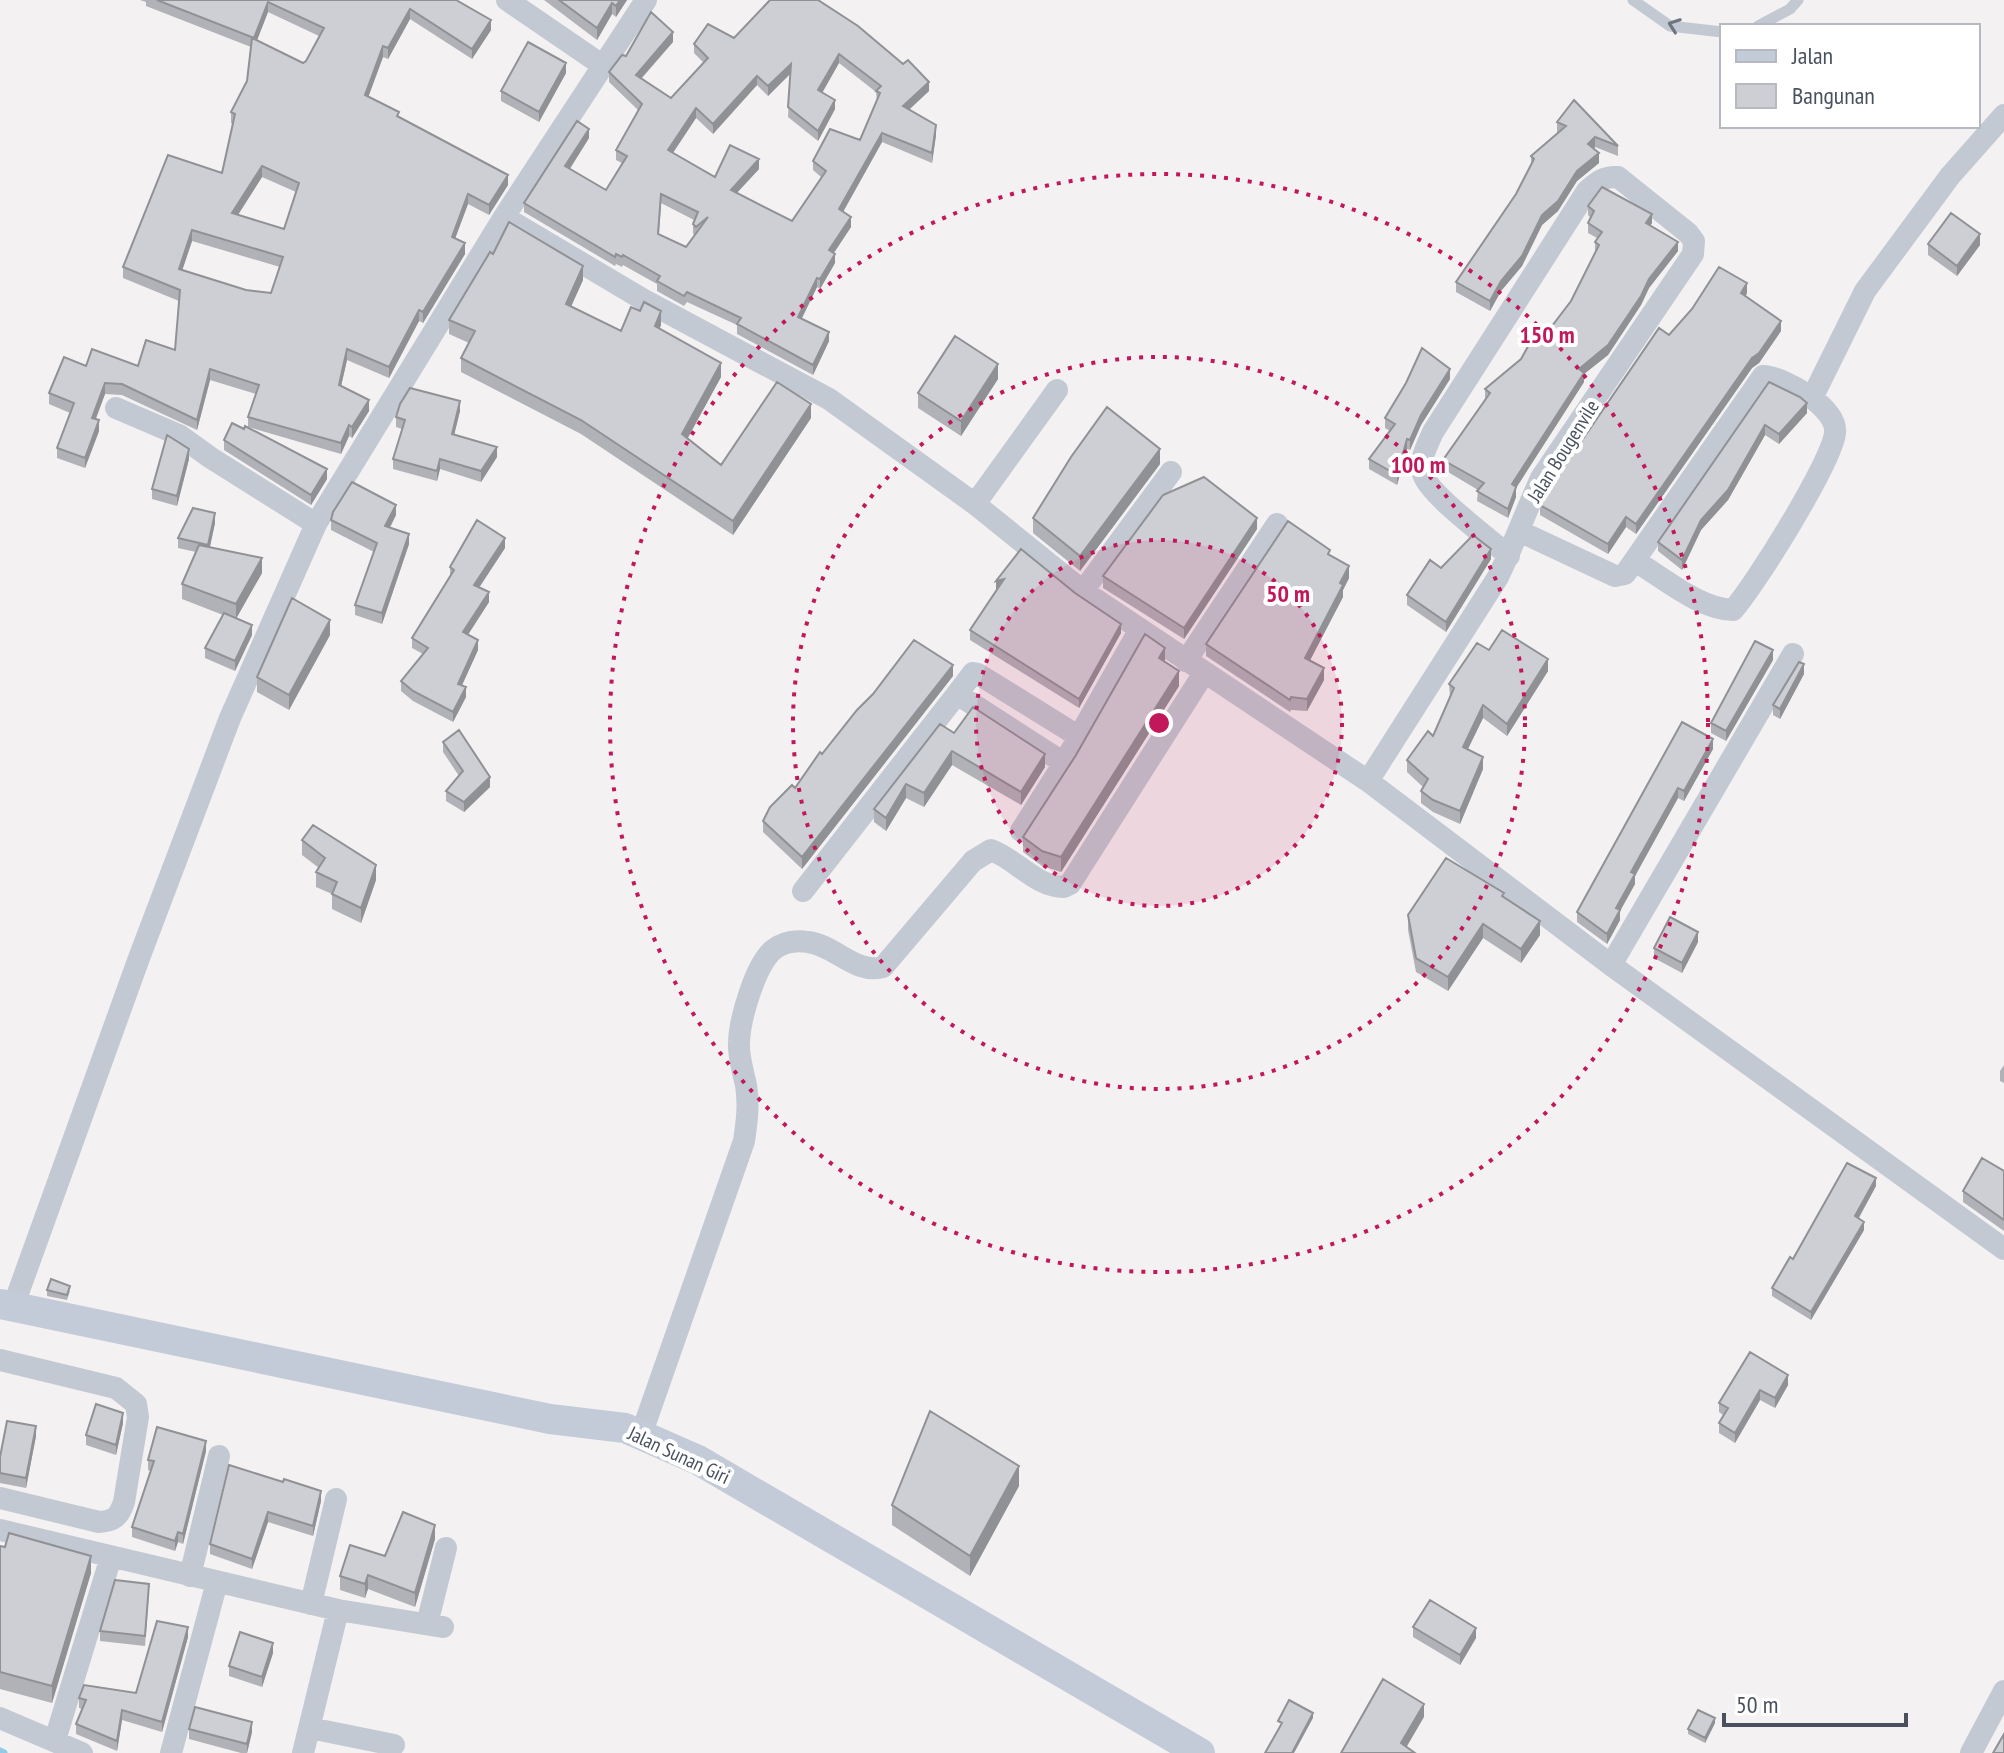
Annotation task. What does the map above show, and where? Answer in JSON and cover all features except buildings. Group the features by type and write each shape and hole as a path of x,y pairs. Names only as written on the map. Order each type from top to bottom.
{"street":[{"path":"507,0 602,65"},
{"path":"7,1305 230,718 316,524 504,217 646,0"},
{"path":"1812,398 1865,291 1950,176 2004,115"},
{"name":"Jalan Bougenvile","path":"1368,781 1498,577 1509,556 1541,478 1693,254 1695,248 1688,233 1618,177 1600,180 1587,191 1433,432 1422,458 1423,474 1436,493 1509,556"},
{"path":"504,217 644,300 829,399 975,504 1083,591 1368,781 1611,965 2003,1244"},
{"path":"1519,531 1615,576 1625,574 1759,379 1768,376 1812,398 1833,417 1835,432 1828,456 1755,581 1733,610 1720,609 1698,599 1635,561"},
{"path":"975,504 1057,390"},
{"path":"116,408 196,445 211,458 316,524"},
{"path":"1083,591 1171,472"},
{"path":"641,1435 744,1141 749,1113 739,1044 743,1014 758,973 772,950 788,942 810,942 829,948 864,968 873,970 883,967 973,861 991,850 1039,880 1054,886 1070,884 1277,524"},
{"path":"1021,831 1064,763 1140,629"},
{"path":"1611,965 1793,654"},
{"path":"803,891 973,673 1078,736"},
{"path":"957,694 1064,763"},
{"name":"Jalan Sunan Giri","path":"7,1305 550,1419 625,1428 698,1460 1200,1753"},
{"path":"0,1360 116,1388 136,1404 138,1417 124,1502 120,1515 112,1521 99,1522 0,1498"},
{"path":"190,1576 219,1456"},
{"path":"311,1604 336,1499"},
{"path":"0,1530 338,1610 435,1626 446,1548"},
{"path":"55,1740 111,1557"},
{"path":"171,1753 217,1582"},
{"path":"303,1753 338,1610"},
{"path":"1971,1753 2004,1691"},
{"path":"0,1718 82,1753"},
{"path":"310,1728 394,1745"}],"lane":[{"path":"1633,0 1670,26 1720,32"},
{"path":"1762,24 1790,9 1798,0"}],"waterway":[{"path":"0,1751 4,1753"}]}
